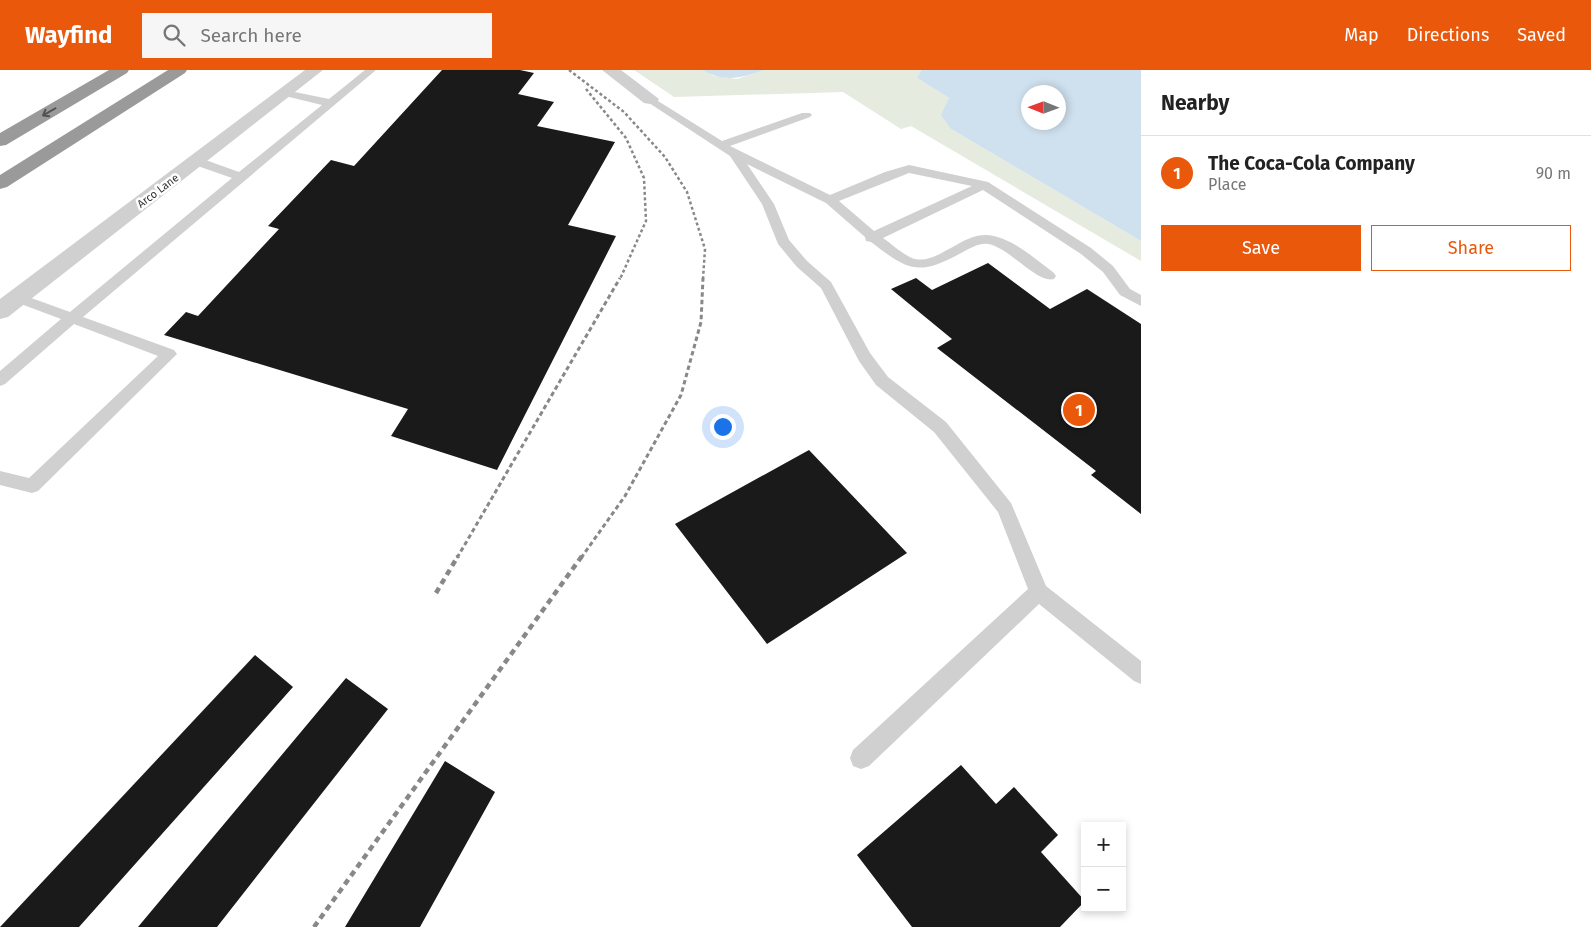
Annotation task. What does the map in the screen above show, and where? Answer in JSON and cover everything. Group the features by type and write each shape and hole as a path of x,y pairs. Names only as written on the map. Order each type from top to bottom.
{"highway":[{"path":"0,125 99,70"},
{"path":"0,141 121,70"},
{"path":"0,183 179,70"},
{"path":"0,192 154,86"}],"street":[{"name":"Arco Lane","path":"0,310 315,70"},
{"path":"610,70 650,99"}],"lane":[{"path":"0,380 371,70"},
{"path":"285,93 330,104"},
{"path":"650,99 728,149 830,200 872,238 910,263 919,264 938,259 973,241 992,240 999,242 1049,276"},
{"path":"728,149 806,115"},
{"path":"728,149 768,204 783,241 802,264 826,286 864,357 882,381 940,427 1005,508 1039,592 1141,674"},
{"path":"196,161 241,177"},
{"path":"830,200 889,175 909,169 984,185 1086,251 1108,269 1125,292 1141,301"},
{"path":"872,238 984,185"},
{"path":"0,478 32,486 170,354 18,298"},
{"path":"862,758 1039,592"}],"shaded area":[{"path":"634,70 702,70 714,76 737,79 765,70 921,70 917,78 949,98 951,129 1141,241 1141,261 911,126 901,129 843,92 674,97"}],"water":[{"path":"702,70 765,70 741,77 726,78"},
{"path":"921,70 1141,70 1141,241 951,129 941,115 949,98 917,78"}],"building":[{"path":"442,70 520,70 534,73 518,94 554,102 537,126 615,142 568,225 616,236 497,470 391,436 408,409 164,335 186,312 198,316 279,229 268,226 331,160 354,166"},
{"path":"988,263 1050,309 1087,289 1141,324 1141,514 1091,475 1096,471 937,348 952,339 891,289 916,278 932,290"},
{"path":"809,450 907,553 767,644 675,524"},
{"path":"255,655 293,687 79,927 0,927"},
{"path":"346,678 388,709 217,927 138,927"},
{"path":"445,761 495,792 420,927 345,927"},
{"path":"961,765 996,804 1014,787 1058,835 1041,852 1081,897 1081,905 1060,927 912,927 857,855"}],"railway":[{"path":"569,70 624,112 665,157 687,192 705,249 703,279"},
{"path":"586,89 626,138 644,178 646,221 620,279"},
{"path":"457,558 620,278"},
{"path":"581,558 625,496 681,395 701,322 703,278"},
{"path":"436,593 458,556"},
{"path":"314,927 582,556"}],"place":[{"name":"The Coca-Cola Company","path":"1079,410"}]}
